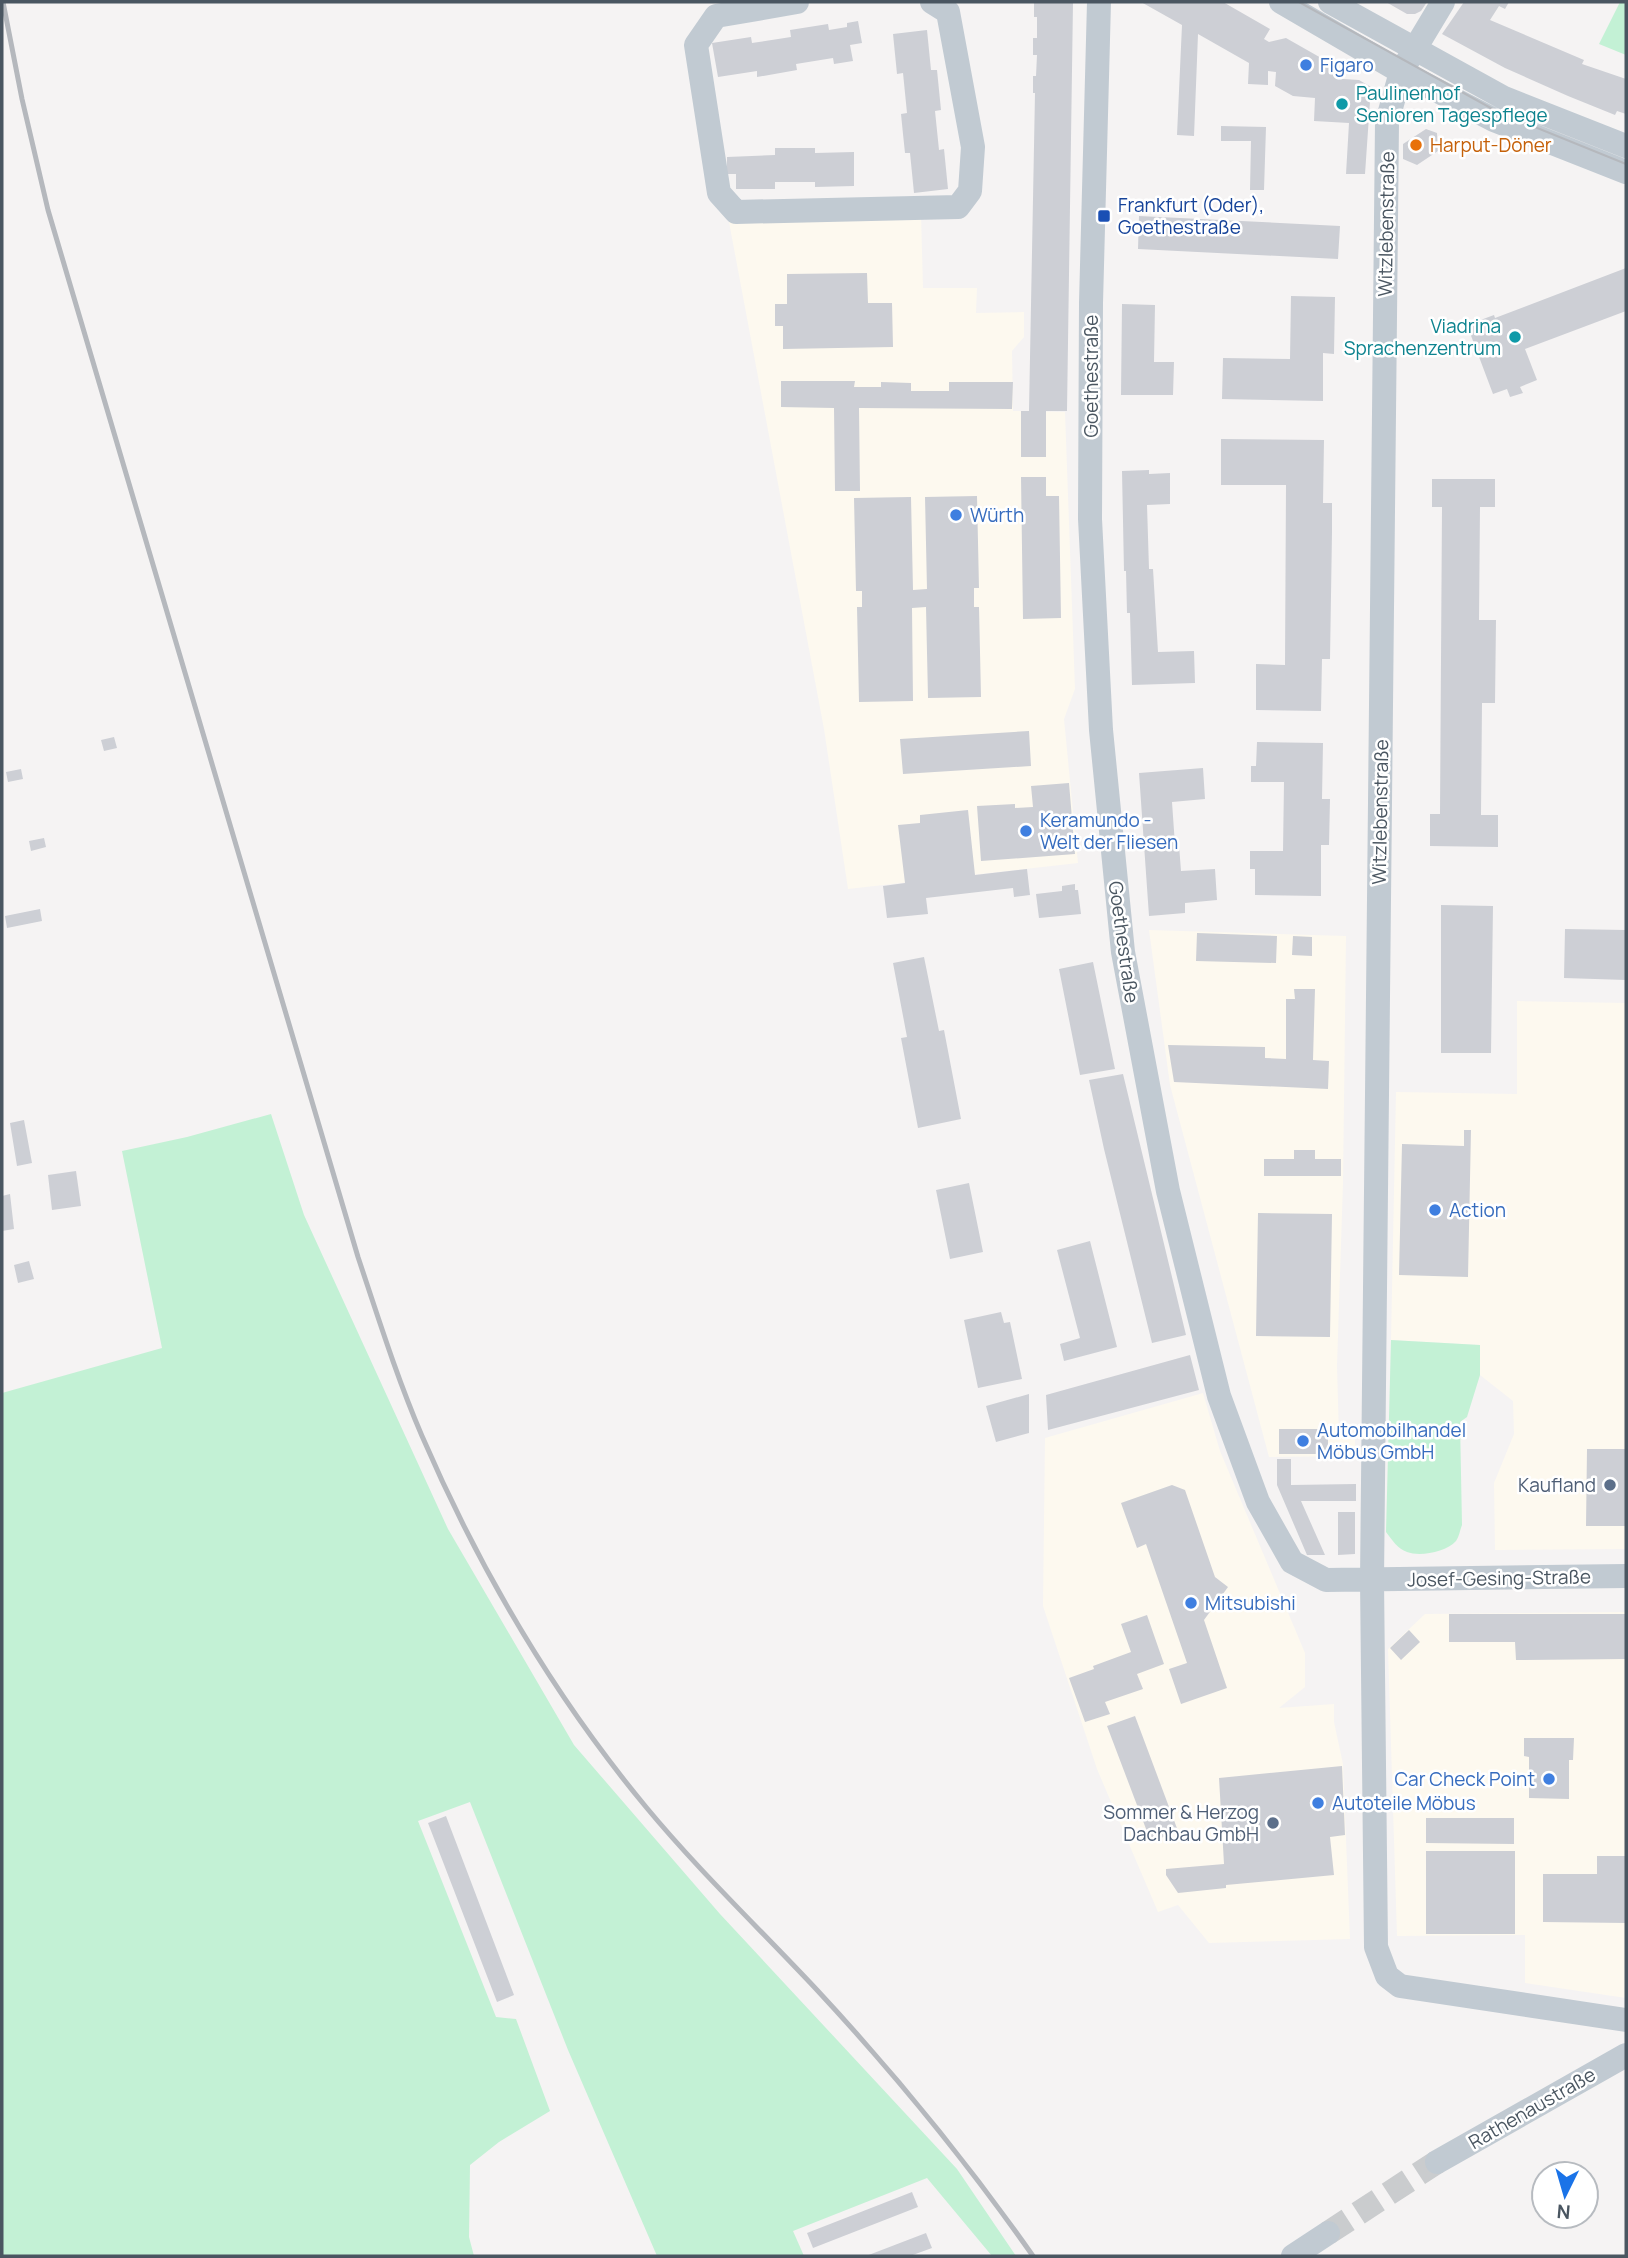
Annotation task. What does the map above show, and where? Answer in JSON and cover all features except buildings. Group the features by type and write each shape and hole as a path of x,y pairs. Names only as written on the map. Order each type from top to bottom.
{"street":[{"path":"797,2 716,16 696,45 719,193 736,212 958,207 970,191 973,147 948,12 932,2"},
{"name":"Goethestraße","path":"1099,2 1091,303 1090,519 1100,720 1123,952 1168,1191 1219,1396 1258,1502 1292,1562 1326,1580 1373,1580"},
{"path":"1281,2 1401,72 1494,120 1626,172"},
{"path":"1330,2 1504,98 1626,146"},
{"name":"Witzlebenstraße","path":"1443,2 1401,72 1387,122 1373,1580 1376,1947 1387,1976 1400,1986 1626,2020"},
{"name":"Josef-Gesing-Straße","path":"1373,1580 1626,1576"},
{"name":"Rathenaustraße","path":"1437,2161 1626,2054"},
{"path":"1293,2256 1328,2233"}],"shaded area":[{"path":"921,214 923,288 977,288 976,313 1024,312 1024,337 1012,351 1013,411 1065,412 1075,689 1064,719 1078,863 848,889 824,729 729,222"},
{"path":"1149,930 1346,936 1343,1183 1337,1366 1339,1437 1355,1437 1355,1456 1269,1457 1170,1085"},
{"path":"1517,1001 1626,1003 1626,1549 1495,1550 1494,1483 1514,1434 1513,1401 1480,1375 1480,1345 1391,1340 1396,1092 1517,1094"},
{"path":"1203,1393 1220,1451 1305,1653 1305,1687 1279,1708 1334,1704 1334,1722 1343,1764 1350,1939 1209,1943 1178,1905 1158,1912 1097,1769 1043,1606 1045,1438"},
{"name":"Car Check Point","path":"1626,1612 1626,1998 1525,1983 1525,1935 1397,1936 1388,1649 1425,1614"}],"green space":[{"path":"1620,2 1626,2 1626,55 1599,44"},
{"path":"271,1114 304,1215 448,1529 574,1745 720,1914 957,2169 1016,2256 992,2256 927,2178 793,2231 804,2256 657,2256 568,2050 470,1802 418,1821 496,2017 516,2019 550,2111 499,2142 470,2165 469,2237 474,2256 2,2256 2,1393 162,1348 122,1151"},
{"path":"1391,1340 1480,1345 1480,1375 1467,1417 1460,1422 1462,1525 1452,1545 1433,1552 1419,1554 1404,1551 1386,1532"}],"tunnel":[{"path":"1328,2233 1437,2162"}],"tram line":[{"path":"1299,2 1498,112 1626,164"}],"railway":[{"path":"3,2 48,210 358,1257 404,1392 444,1485 520,1629 612,1764 687,1854 817,1990 902,2086 1033,2256"}],"place":[{"name":"Figaro","path":"1306,65"},
{"name":"Paulinenhof Senioren Tagespflege","path":"1342,104"},
{"name":"Harput-Döner","path":"1416,145"},
{"name":"Frankfurt (Oder), Goethestraße","path":"1104,216"},
{"name":"Viadrina Sprachenzentrum","path":"1515,337"},
{"name":"Würth","path":"956,515"},
{"name":"Keramundo - Welt der Fliesen","path":"1026,831"},
{"name":"Action","path":"1435,1210"},
{"name":"Automobilhandel Möbus GmbH","path":"1303,1441"},
{"name":"Kaufland","path":"1610,1485"},
{"name":"Mitsubishi","path":"1191,1603"},
{"name":"Car Check Point","path":"1549,1779"},
{"name":"Autoteile Möbus","path":"1318,1803"},
{"name":"Sommer & Herzog Dachbau GmbH","path":"1273,1823"}]}
